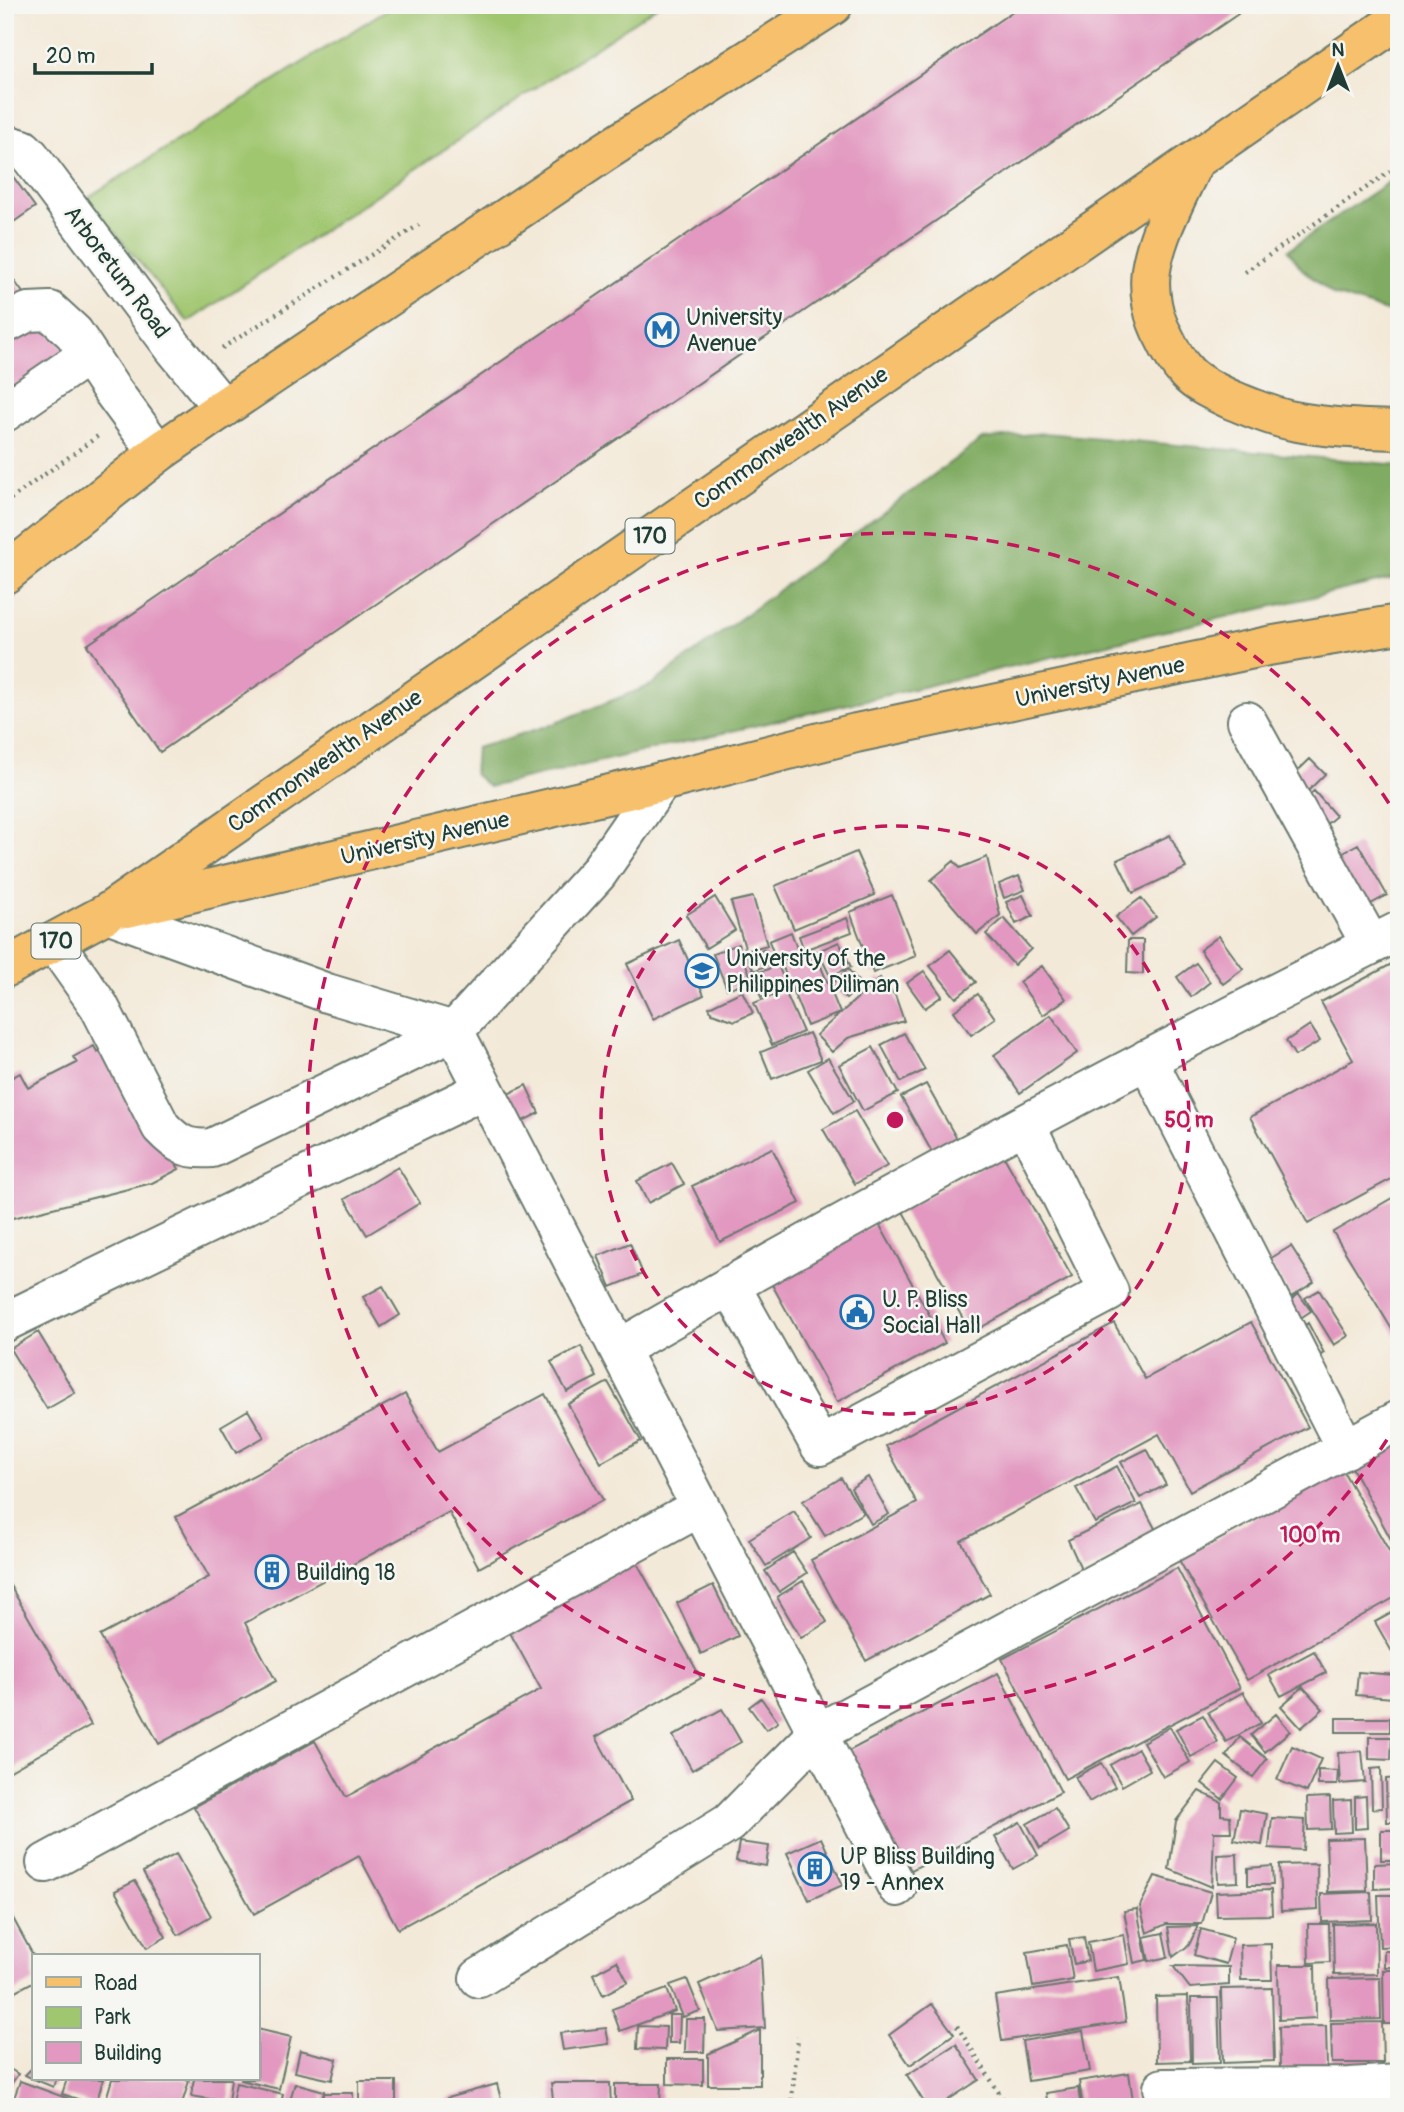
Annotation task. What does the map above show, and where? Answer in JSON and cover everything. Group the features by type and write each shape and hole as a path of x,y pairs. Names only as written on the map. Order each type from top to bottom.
{"main road":[{"path":"5,574 158,453 223,408 603,153 833,5"},
{"name":"Commonwealth Avenue","path":"5,968 107,913 1399,19"},
{"path":"1194,160 1162,233 1151,272 1152,305 1160,330 1188,375 1215,393 1260,412 1293,421 1336,427 1399,430"},
{"name":"University Avenue","path":"107,913 856,733 1268,646 1399,624"}],"street":[{"name":"Arboretum Road","path":"5,144 23,149 30,156 174,348 223,408"},
{"path":"5,324 28,312 50,311 74,333 158,453"},
{"path":"5,412 88,355"},
{"path":"619,1349 730,1285 1147,1059 1385,938 1247,720"},
{"path":"54,942 99,1006 160,1127 174,1142 195,1149 212,1148 454,1031 598,873 661,782"},
{"path":"107,913 327,993 454,1031 897,1887"},
{"path":"1147,1059 1346,1449"},
{"path":"5,1322 483,1090"},
{"path":"730,1285 820,1446 1109,1292 1026,1125"},
{"path":"479,1978 729,1823 818,1733 1399,1420"},
{"path":"46,1863 700,1507"},
{"path":"1163,2088 1350,2087 1399,2084"}],"path":[{"path":"1245,272 1399,165"},
{"path":"957,2026 1008,2107"},
{"path":"790,2107 798,2037"}],"green space":[{"path":"394,5 659,5 188,322 87,198"},
{"path":"1399,175 1399,315 1334,295 1302,269 1288,250"},
{"path":"1044,433 1399,465 1399,577 489,787 474,774 476,748 550,725 651,685 982,439"}],"building":[{"name":"University Avenue","path":"1022,5 1232,5 1238,14 160,752 87,645"},
{"path":"9,171 35,207 5,228 5,174"},
{"path":"5,268 66,352 5,395"},
{"path":"1310,759 1325,774 1299,800 1284,784"},
{"path":"1314,791 1336,816 1317,832 1296,807"},
{"path":"1170,835 1186,868 1133,893 1117,860"},
{"path":"1358,844 1387,895 1360,910 1331,859"},
{"path":"856,852 875,895 794,929 775,886"},
{"path":"987,857 1000,915 977,934 931,880 954,861 960,868"},
{"path":"1019,876 1025,890 1004,898 999,884"},
{"path":"892,895 916,956 873,973 850,912"},
{"path":"1023,895 1033,916 1016,924 1006,902"},
{"path":"715,897 735,930 706,948 686,915"},
{"path":"753,897 767,945 746,951 731,902"},
{"path":"1141,898 1156,917 1131,936 1116,917"},
{"path":"847,918 852,932 804,950 799,936"},
{"path":"1004,918 1031,949 1014,965 986,934"},
{"path":"791,932 799,954 777,962 769,941"},
{"path":"1219,936 1243,969 1223,984 1200,950"},
{"path":"679,940 704,995 653,1019 627,964"},
{"path":"1128,940 1143,940 1143,974 1127,973"},
{"path":"839,942 851,967 830,976 818,951"},
{"path":"738,944 752,980 727,989 713,954"},
{"path":"765,949 772,963 754,971 747,956"},
{"path":"950,950 976,982 956,998 930,966"},
{"path":"815,952 840,1013 807,1026 782,965"},
{"path":"1399,960 1399,1175 1308,1224 1250,1117 1353,1060 1321,1002"},
{"path":"1196,963 1210,982 1191,997 1177,977"},
{"path":"778,965 787,988 761,997 753,975"},
{"path":"1042,966 1066,999 1043,1015 1019,982"},
{"path":"848,969 861,985 846,999 832,984"},
{"path":"924,971 942,996 925,1008 907,983"},
{"path":"880,978 895,995 904,1021 848,1038 832,1052 816,1035"},
{"path":"742,991 753,1013 735,1021 712,1013 709,1007"},
{"path":"785,991 803,1032 772,1045 754,1003"},
{"path":"978,994 995,1018 971,1035 954,1011"},
{"path":"1051,1015 1077,1053 1020,1093 994,1055"},
{"path":"1310,1025 1320,1041 1295,1056 1286,1041"},
{"path":"809,1033 821,1060 772,1079 761,1052"},
{"path":"904,1033 925,1070 901,1082 881,1045"},
{"path":"111,1045 179,1169 152,1183 5,1220 5,1081 20,1073 28,1088 77,1063 73,1057 94,1046 97,1052"},
{"path":"873,1047 898,1093 863,1111 839,1065"},
{"path":"828,1058 854,1101 834,1113 808,1070"},
{"path":"926,1084 958,1141 933,1154 901,1097"},
{"path":"526,1085 539,1113 513,1126 500,1098"},
{"path":"855,1111 887,1166 855,1184 823,1129"},
{"path":"772,1148 800,1203 720,1242 692,1186"},
{"path":"1003,1155 1072,1277 971,1333 902,1210"},
{"path":"672,1163 684,1184 648,1203 637,1181"},
{"path":"398,1167 420,1203 367,1235 345,1199"},
{"path":"1399,1194 1399,1341 1333,1232"},
{"name":"U. P. Bliss Social Hall","path":"878,1222 945,1343 837,1402 770,1281"},
{"path":"630,1243 643,1274 611,1287 598,1256"},
{"path":"1291,1246 1314,1282 1291,1297 1268,1260"},
{"path":"383,1286 400,1315 381,1327 363,1297"},
{"path":"1319,1290 1348,1336 1334,1345 1305,1298"},
{"path":"1299,1294 1311,1311 1296,1321 1284,1305"},
{"path":"1251,1322 1308,1427 1190,1491 1159,1434 961,1541 990,1594 866,1661 811,1560 917,1503 886,1446 1114,1323 1145,1379"},
{"path":"1308,1323 1324,1353 1315,1358 1299,1329"},
{"path":"38,1332 75,1393 47,1409 10,1349"},
{"path":"581,1346 597,1377 567,1392 551,1362"},
{"path":"608,1382 641,1441 601,1463 568,1404"},
{"name":"Building 18","path":"405,1394 438,1452 545,1394 603,1500 479,1568 449,1512 245,1623 276,1681 159,1744 100,1636 209,1577 176,1517"},
{"path":"248,1410 264,1437 236,1453 221,1426"},
{"path":"1399,1437 1399,1554 1350,1464"},
{"path":"1147,1449 1166,1485 1140,1498 1121,1462"},
{"path":"1117,1466 1136,1503 1095,1523 1076,1488"},
{"path":"1342,1469 1399,1568 1399,1595 1247,1680 1179,1560"},
{"path":"868,1477 889,1514 871,1524 851,1488"},
{"path":"841,1478 863,1513 825,1536 803,1501"},
{"path":"1142,1504 1159,1536 1083,1573 1068,1540"},
{"path":"794,1511 811,1538 766,1566 749,1539"},
{"path":"793,1552 807,1573 779,1592 765,1571"},
{"path":"636,1561 701,1678 596,1737 631,1801 398,1929 359,1856 254,1914 194,1807 315,1741 346,1797 541,1689 509,1631"},
{"path":"1177,1568 1240,1688 1065,1779 1002,1659"},
{"path":"5,1577 91,1725 5,1774"},
{"path":"803,1581 827,1622 801,1638 777,1597"},
{"path":"713,1585 738,1636 701,1654 677,1603"},
{"path":"1399,1609 1399,1664 1375,1622"},
{"path":"1314,1651 1326,1673 1281,1696 1269,1675"},
{"path":"1358,1672 1395,1675 1393,1698 1356,1695"},
{"path":"998,1673 1061,1792 900,1876 837,1757"},
{"path":"1303,1687 1323,1709 1301,1728 1281,1706"},
{"path":"1243,1692 1261,1723 1226,1742 1208,1712"},
{"path":"761,1698 778,1722 766,1730 749,1707"},
{"path":"722,1709 741,1742 692,1770 673,1736"},
{"path":"1276,1714 1290,1731 1265,1752 1251,1735"},
{"path":"1203,1715 1218,1742 1191,1757 1176,1729"},
{"path":"1336,1718 1390,1718 1390,1732 1336,1732"},
{"path":"1395,1726 1399,1726 1399,1746 1395,1746"},
{"path":"1170,1727 1190,1762 1163,1777 1143,1742"},
{"path":"1240,1737 1267,1759 1253,1777 1226,1756"},
{"path":"1369,1737 1392,1737 1391,1760 1369,1759"},
{"path":"1292,1746 1321,1759 1307,1792 1277,1780"},
{"path":"1138,1749 1150,1770 1122,1786 1110,1765"},
{"path":"1362,1751 1365,1782 1340,1784 1338,1753"},
{"path":"1101,1763 1115,1787 1089,1802 1075,1777"},
{"path":"1218,1763 1238,1778 1222,1799 1202,1783"},
{"path":"1381,1768 1382,1808 1372,1809 1371,1769"},
{"path":"1318,1770 1338,1771 1337,1785 1318,1785"},
{"path":"1399,1778 1399,1822 1387,1822 1386,1779"},
{"path":"1199,1791 1221,1802 1221,1815 1230,1816 1231,1832 1214,1832 1212,1887 1169,1869 1176,1821"},
{"path":"1366,1796 1367,1828 1355,1829 1355,1797"},
{"path":"1330,1797 1331,1829 1308,1830 1307,1798"},
{"path":"1351,1800 1352,1832 1334,1833 1333,1801"},
{"path":"1055,1808 1069,1831 1040,1848 1027,1824"},
{"path":"1240,1809 1267,1814 1262,1845 1234,1840"},
{"path":"1272,1818 1305,1820 1303,1850 1269,1848"},
{"path":"1020,1822 1038,1855 1013,1869 995,1837"},
{"path":"1381,1830 1399,1830 1399,1860 1381,1860"},
{"name":"UP Bliss Building 19 - Annex","path":"821,1838 843,1885 809,1900 787,1853"},
{"path":"1365,1838 1367,1891 1328,1892 1326,1839"},
{"path":"739,1842 769,1846 766,1866 736,1861"},
{"path":"176,1854 211,1916 178,1935 143,1872"},
{"path":"1237,1854 1238,1882 1218,1883 1217,1855"},
{"path":"1399,1863 1399,1888 1374,1889 1374,1864"},
{"path":"1317,1864 1318,1909 1281,1911 1279,1865"},
{"path":"1272,1866 1273,1885 1248,1885 1248,1868"},
{"path":"1155,1876 1211,1892 1202,1924 1166,1924 1147,1933 1140,1906"},
{"path":"135,1881 166,1937 147,1948 115,1891"},
{"path":"1271,1890 1272,1915 1217,1916 1216,1892"},
{"path":"1371,1892 1372,1920 1322,1922 1321,1894"},
{"path":"1378,1895 1399,1895 1399,1946 1380,1947"},
{"path":"8,1909 32,1954 32,1983 5,1997 5,1910"},
{"path":"1137,1909 1147,1960 1134,1963 1124,1911"},
{"path":"1376,1923 1377,1974 1334,1975 1333,1924"},
{"path":"1308,1924 1329,1924 1330,1962 1309,1963"},
{"path":"1198,1926 1189,1945 1173,1957 1168,1927"},
{"path":"1201,1929 1233,1938 1226,1964 1194,1955"},
{"path":"1163,1933 1168,1957 1149,1961 1144,1937"},
{"path":"1124,1935 1129,1964 1093,1971 1088,1942"},
{"path":"1084,1937 1088,1961 1074,1964 1069,1939"},
{"path":"1271,1944 1272,1980 1241,1980 1240,1945"},
{"path":"1067,1945 1073,1980 1033,1987 1027,1952"},
{"path":"1384,1951 1399,1951 1399,1967 1384,1967"},
{"path":"761,1956 765,2028 718,2031 699,1984"},
{"path":"617,1961 628,1982 603,1995 593,1974"},
{"path":"1278,1965 1315,1965 1316,2018 1279,2020"},
{"path":"1173,1966 1229,1967 1229,1985 1190,1988"},
{"path":"1383,1970 1399,1970 1399,2024 1384,2024"},
{"path":"1119,1977 1126,2022 1002,2041 995,1996"},
{"path":"1380,1978 1381,2019 1330,2020 1329,1979"},
{"path":"687,1979 700,2011 683,2017 670,1985"},
{"path":"1272,1988 1274,2061 1223,2063 1221,1989"},
{"path":"667,1989 675,2011 620,2031 612,2009"},
{"path":"1188,1996 1190,2061 1157,2062 1156,1997"},
{"path":"1191,1998 1218,1998 1220,2063 1192,2064"},
{"path":"932,2004 954,2034 910,2065 889,2035"},
{"path":"669,2015 680,2015 679,2043 669,2043"},
{"path":"686,2019 705,2019 704,2052 685,2052"},
{"path":"1382,2022 1383,2063 1332,2063 1331,2023"},
{"path":"638,2026 666,2027 665,2050 637,2049"},
{"path":"1326,2026 1327,2068 1280,2069 1279,2027"},
{"path":"606,2028 609,2044 563,2050 560,2033"},
{"path":"259,2029 291,2037 279,2089 240,2080 259,2080"},
{"path":"760,2030 760,2085 708,2085 708,2054"},
{"path":"1396,2030 1399,2030 1399,2067 1396,2067"},
{"path":"1083,2031 1090,2071 1028,2081 1022,2041"},
{"path":"956,2044 979,2080 937,2107 927,2107 907,2075"},
{"path":"300,2050 337,2059 332,2080 295,2072"},
{"path":"667,2059 703,2059 703,2085 667,2084"},
{"path":"5,2066 18,2074 5,2093"},
{"path":"32,2068 32,2078 25,2075"},
{"path":"1129,2073 1134,2107 1083,2107 1079,2081"},
{"path":"36,2080 56,2080 53,2087"},
{"path":"67,2080 103,2080 96,2105 62,2094"},
{"path":"112,2080 189,2081 181,2107 104,2106"},
{"path":"194,2080 231,2080 228,2102 191,2096"},
{"path":"20,2081 69,2099 66,2107 19,2107 12,2104"},
{"path":"359,2081 396,2081 396,2107 359,2107"},
{"path":"236,2083 283,2094 280,2107 231,2107"},
{"path":"295,2083 324,2091 320,2107 288,2107"},
{"path":"551,2083 610,2083 611,2107 554,2107"},
{"path":"497,2084 503,2107 449,2107 447,2098"},
{"path":"615,2084 661,2084 660,2107 615,2107"},
{"path":"1078,2088 1081,2107 1048,2107 1046,2093"},
{"path":"324,2093 353,2093 353,2107 324,2107"},
{"path":"1138,2099 1161,2100 1161,2107 1138,2107"}],"place":[{"name":"University Avenue","path":"662,330"},
{"name":"University of the Philippines Diliman","path":"702,971"},
{"name":"U. P. Bliss Social Hall","path":"857,1312"},
{"name":"Building 18","path":"272,1572"},
{"name":"UP Bliss Building 19 - Annex","path":"815,1869"}]}
